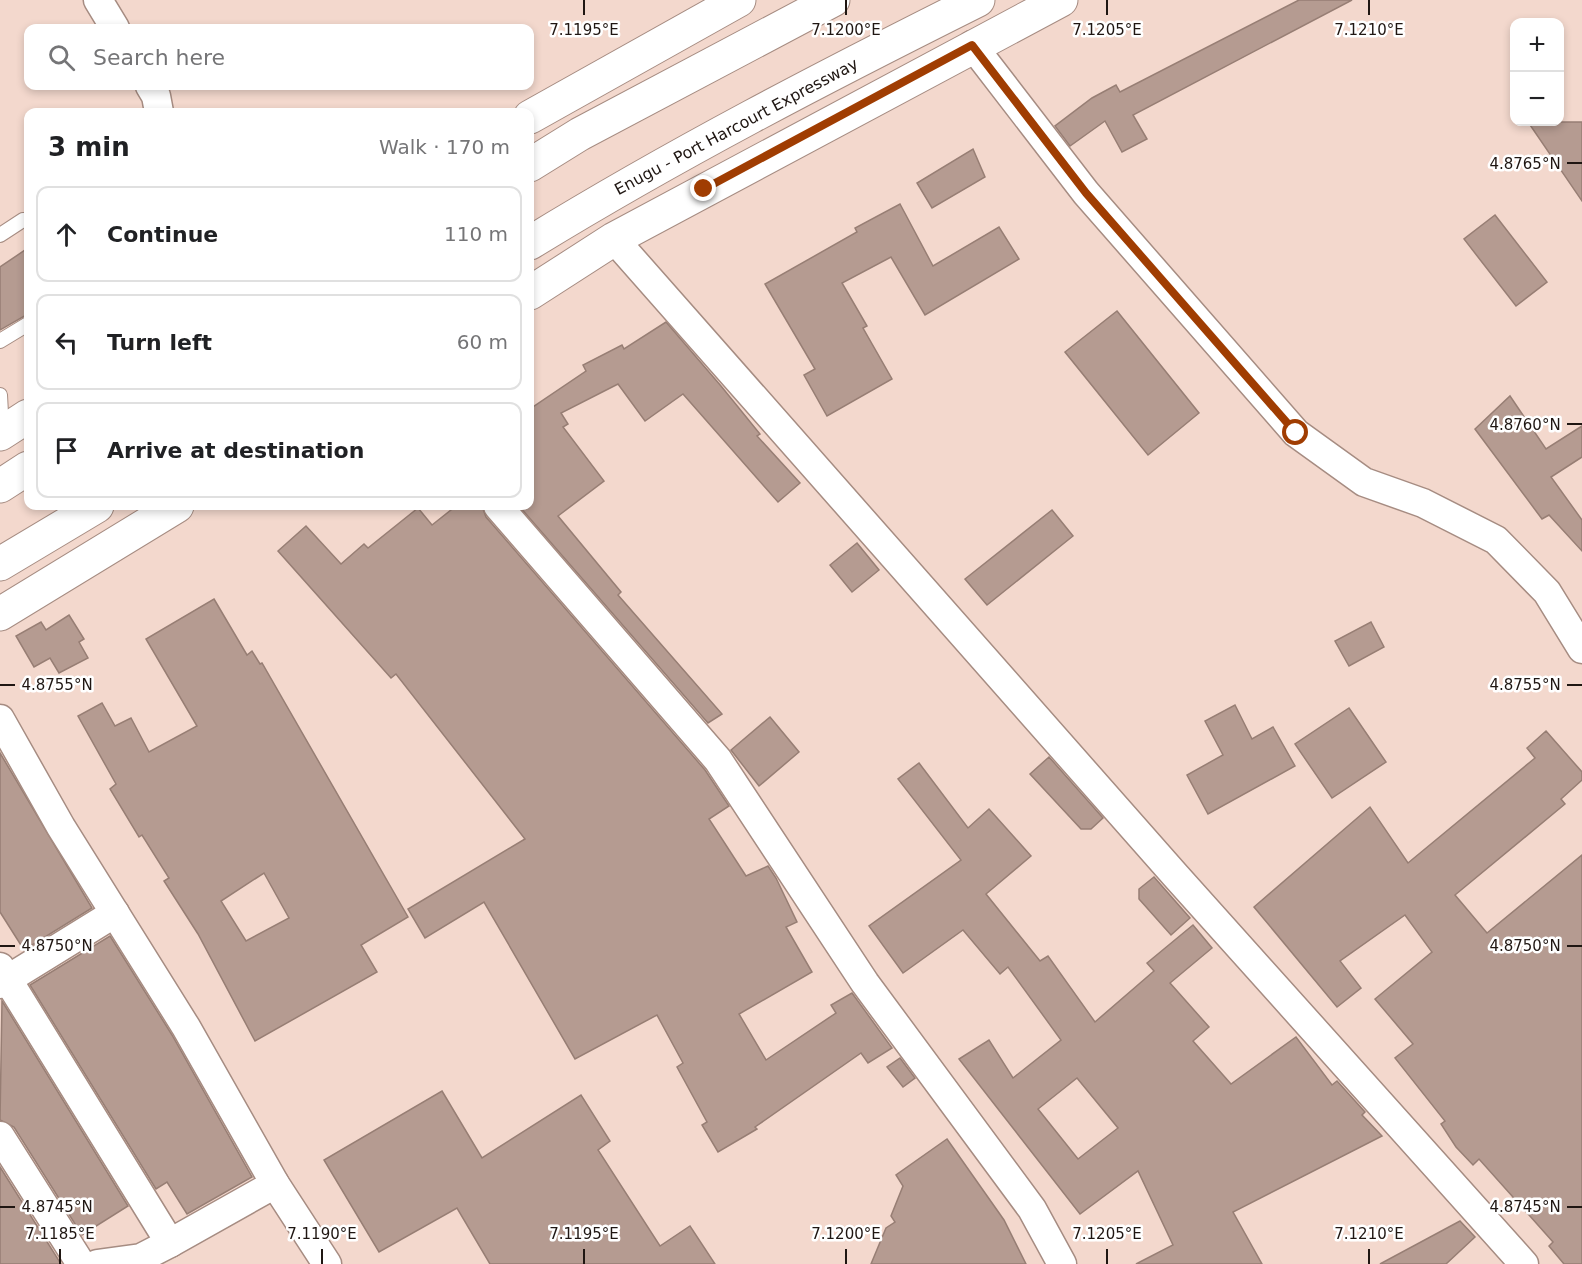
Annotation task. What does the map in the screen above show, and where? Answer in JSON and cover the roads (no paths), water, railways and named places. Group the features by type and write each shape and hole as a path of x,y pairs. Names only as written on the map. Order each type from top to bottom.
{"main road":[{"path":"534,115 739,0"},
{"path":"534,163 580,134 833,0"},
{"name":"Enugu - Port Harcourt Expressway","path":"534,241 629,182 817,80 978,0"},
{"path":"534,290 614,238 972,45 1061,0"},
{"path":"0,486 24,471"},
{"path":"0,564 90,510"},
{"path":"0,614 170,510"}],"street":[{"path":"98,0 113,24"},
{"path":"972,45 1086,193 1296,433 1364,482 1423,503 1496,540 1547,592 1582,649"},
{"path":"152,90 158,108"},
{"path":"614,238 1175,875 1524,1264"},
{"path":"501,510 718,760 865,983 1032,1209 1062,1264"},
{"path":"0,719 61,827 186,1026 275,1184 327,1264"},
{"path":"115,913 2,977 170,1243"},
{"path":"0,1136 81,1264"},
{"path":"97,1264 141,1258 275,1184"}],"lane":[{"path":"0,235 24,220"},
{"path":"0,341 24,326"},
{"path":"0,395 10,428"}]}
